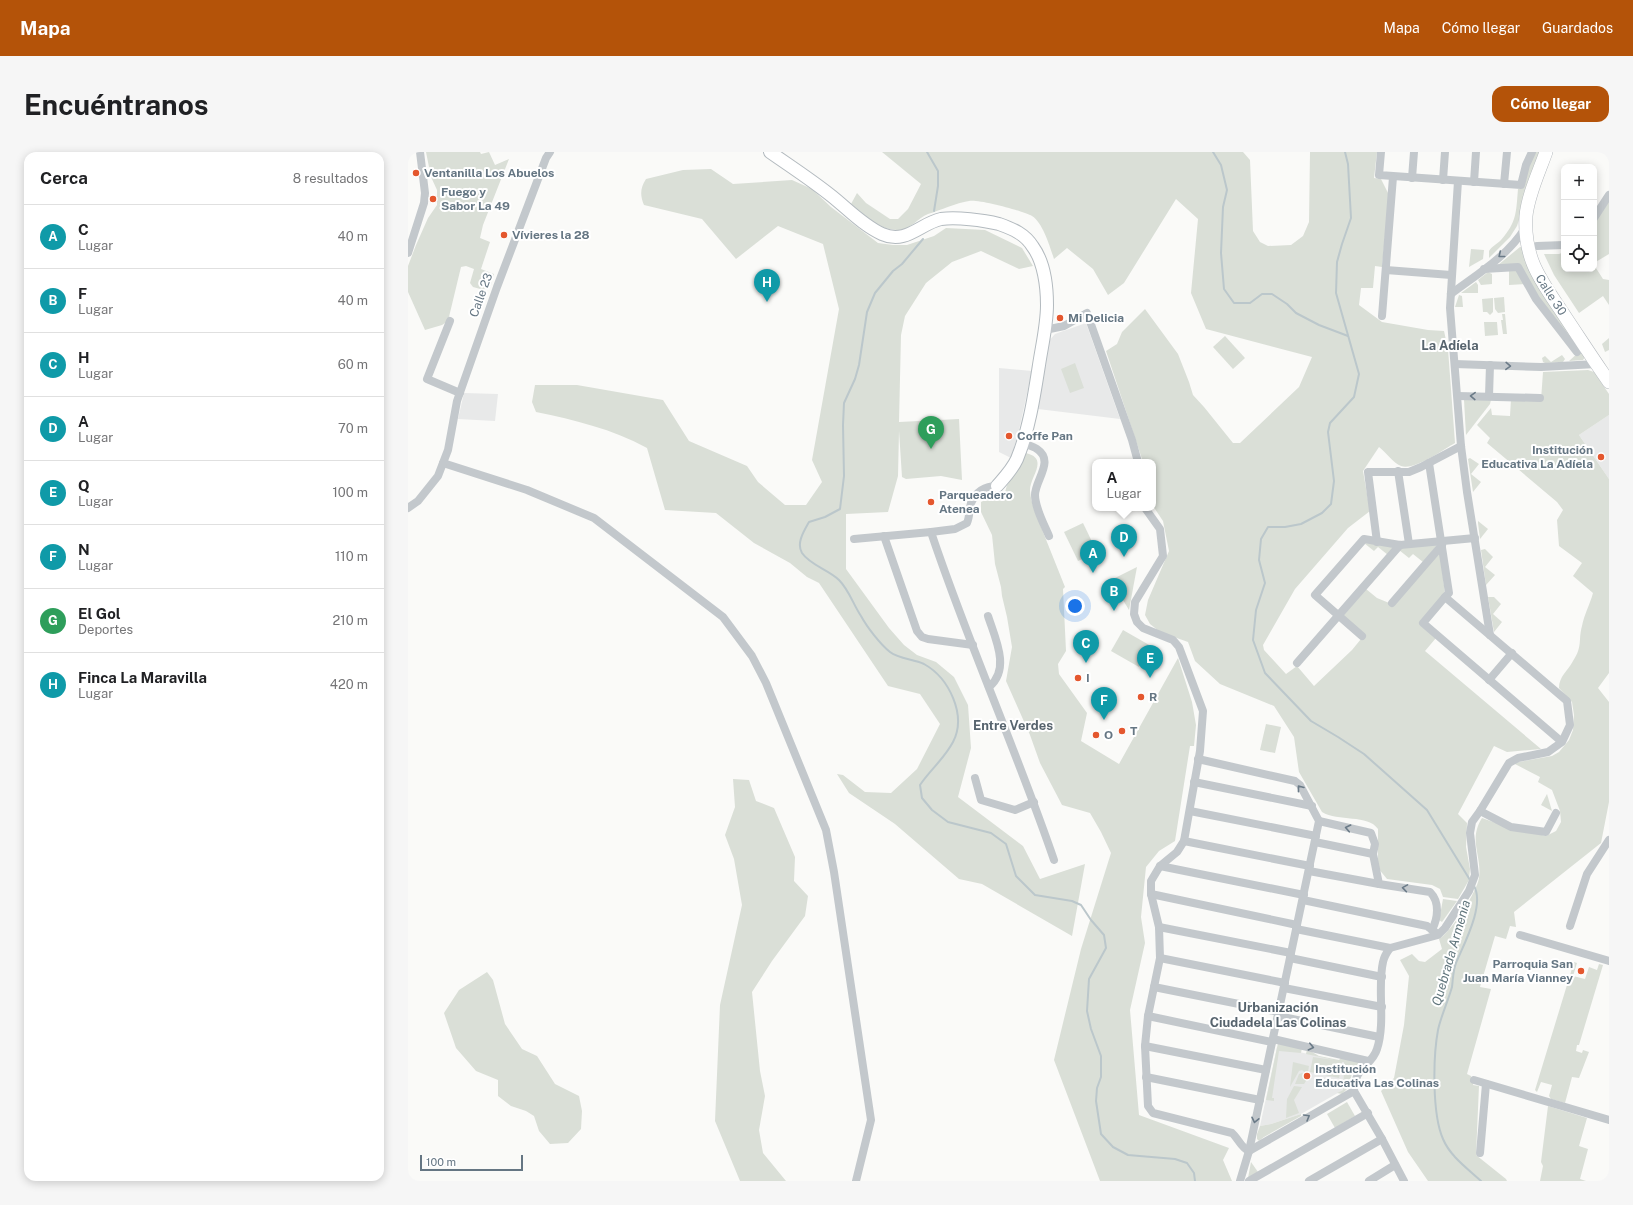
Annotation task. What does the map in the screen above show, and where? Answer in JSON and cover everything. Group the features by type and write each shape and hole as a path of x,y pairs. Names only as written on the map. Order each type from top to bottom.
{"main road":[{"name":"Calle 30","path":"1546,152 1529,203 1526,225 1528,246 1536,272 1542,283 1609,382"},
{"name":"Calle 30","path":"1555,152 1536,210 1535,236 1540,259 1549,279 1609,368"}],"street":[{"path":"408,253 424,203 425,194 420,152"},
{"name":"Calle 23","path":"408,508 418,501 438,476 448,450 460,392 499,281 546,158 550,152"},
{"path":"770,152 830,194 870,227 882,234 890,237 900,237 940,220 983,221 1017,231 1034,247 1040,259 1047,305 1045,330 1032,408 1022,443 1012,468 997,486 985,486 979,492 971,504 970,516 967,523 955,529 854,539"},
{"path":"1381,152 1379,175 1520,186 1526,165 1532,152"},
{"path":"1412,178 1414,152"},
{"path":"1443,180 1445,152"},
{"path":"1474,182 1476,152"},
{"path":"1504,184 1507,152"},
{"path":"1382,316 1393,177"},
{"path":"1458,181 1450,308 1461,446 1490,635"},
{"path":"1597,213 1609,195"},
{"path":"1451,294 1484,269 1518,240 1526,225"},
{"path":"1537,246 1561,245"},
{"path":"1484,269 1518,268 1536,299 1577,352"},
{"path":"1386,270 1451,274"},
{"path":"1045,330 1064,326 1087,313 1132,440 1137,459"},
{"path":"450,321 427,379 460,392"},
{"path":"1455,364 1541,367 1596,364"},
{"path":"1489,396 1490,366"},
{"path":"1458,396 1540,398"},
{"path":"1022,443 1036,448 1041,452 1044,461 1044,468 1036,486 1035,495 1038,508 1049,536"},
{"path":"1377,542 1368,472 1409,472 1461,446"},
{"path":"443,463 527,490 594,518 723,616 752,656 766,684 826,830 834,872 870,1120 856,1181"},
{"path":"1429,463 1449,593 1423,623 1562,742"},
{"path":"1297,664 1404,544 1398,471"},
{"path":"1147,511 1160,529 1163,556 1135,602 1134,614 1137,622 1143,628 1173,640 1179,647 1203,711 1198,759 1184,841 1177,852 1160,866 1151,881 1150,894 1159,926 1160,958 1148,1016 1145,1046 1148,1106 1152,1113 1232,1133 1236,1136 1244,1148 1249,1151"},
{"path":"931,532 953,596 1034,802 1054,860"},
{"path":"884,536 917,631 922,637 928,639 973,645"},
{"path":"1362,636 1315,595 1364,540 1404,544 1442,543 1475,538"},
{"path":"1392,603 1442,543"},
{"path":"1150,894 1390,948 1446,928 1469,891 1475,875 1470,833 1472,822 1509,763 1518,758 1548,752 1562,742 1570,725 1567,701 1445,597"},
{"path":"988,616 999,651 1000,667 996,682 989,687"},
{"path":"1489,680 1512,653"},
{"path":"1198,759 1295,781 1300,785 1319,822 1249,1151 1240,1181"},
{"path":"974,778 982,800 1015,810 1034,802"},
{"path":"1194,782 1312,806"},
{"path":"1190,811 1316,839 1373,854"},
{"path":"1480,811 1511,827 1546,832 1556,813"},
{"path":"1319,822 1371,833 1375,844 1373,854 1379,884"},
{"path":"1570,926 1587,874 1609,840"},
{"path":"1184,841 1379,884 1430,892 1435,897 1437,902 1435,932"},
{"path":"1160,866 1427,926 1435,932"},
{"path":"1159,926 1382,976"},
{"path":"1520,935 1609,961"},
{"path":"1390,948 1383,961 1382,1007 1377,1050 1360,1070 1354,1083 1354,1091 1368,1113 1404,1181"},
{"path":"1160,958 1382,1007"},
{"path":"1154,987 1379,1037"},
{"path":"1148,1016 1272,1040 1368,1061"},
{"path":"1145,1046 1266,1070"},
{"path":"1146,1077 1260,1100"},
{"path":"1474,1080 1609,1120"},
{"path":"1480,1153 1486,1084"},
{"path":"1249,1151 1354,1091"},
{"path":"1249,1181 1368,1113"},
{"path":"1309,1181 1382,1139"},
{"path":"1369,1181 1395,1165"}],"shaded area":[{"path":"426,152 480,152 481,154 489,152 495,165 509,159 483,225 480,238 490,242 481,269 494,274 491,285 484,290 473,287 470,283 474,269 466,266 461,267 448,321 442,325 425,330 408,292 408,266 428,218 437,205 437,190 431,177"},
{"path":"882,152 1243,152 1250,160 1253,231 1260,242 1268,246 1291,245 1303,236 1309,222 1310,152 1377,152 1374,178 1381,179 1389,195 1382,267 1375,266 1373,288 1361,288 1359,305 1382,322 1428,330 1444,331 1448,349 1455,443 1421,463 1407,467 1398,465 1379,447 1363,471 1370,511 1348,528 1295,589 1263,645 1264,650 1286,674 1297,666 1314,686 1352,650 1361,639 1343,616 1366,589 1377,598 1394,605 1440,552 1445,594 1420,625 1436,638 1425,651 1541,749 1507,752 1494,746 1458,814 1467,823 1466,847 1470,869 1469,880 1458,899 1443,897 1440,889 1432,885 1387,879 1378,868 1378,829 1367,821 1336,817 1322,812 1299,772 1294,737 1274,706 1220,684 1195,661 1188,642 1160,632 1150,624 1145,615 1148,600 1169,551 1163,521 1156,510 1156,459 1142,459 1106,351 1117,344 1122,332 1145,309 1178,354 1193,395 1233,443 1240,443 1299,387 1312,357 1206,329 1191,293 1198,219 1176,199 1124,283 1108,295 1093,269 1067,248 1054,259 1040,224 1032,216 1020,211 991,204 969,201 928,214 907,228 892,230 873,222 851,204 857,193 866,203 890,219 898,219 908,209 921,184"},
{"path":"1535,152 1541,152 1517,226 1510,237 1489,258 1489,251 1506,234 1513,222 1518,189 1522,189 1528,167"},
{"path":"711,169 733,184 792,180 812,189 831,207 878,243 907,245 934,236 946,228 985,230 1022,248 1033,266 1019,269 981,251 952,262 926,283 905,316 901,335 899,422 959,419 962,480 941,476 906,479 902,477 899,431 898,476 888,512 846,514 846,569 889,628 904,645 917,655 936,662 954,677 968,705 971,748 958,797 1023,846 1040,879 1085,864 1072,936 982,884 959,879 895,824 849,793 837,774 843,775 865,792 891,793 917,769 940,724 920,694 888,686 819,583 807,577 790,563 754,543 716,513 665,510 647,448 607,430 565,418 536,412 532,402 535,385 577,385 663,400 689,441 747,466 758,482 785,505 806,505 822,482 812,460 839,309 823,244 778,226 736,259 702,219 644,205 641,192 646,179 683,170"},
{"path":"1609,201 1609,254 1597,261 1597,236 1597,219"},
{"path":"1520,247 1523,247 1585,357 1583,360 1569,361 1579,352 1538,297 1520,264 1498,265"},
{"path":"1471,249 1484,250 1483,259 1469,267"},
{"path":"1561,253 1561,272 1597,272 1597,270 1603,279 1609,280 1609,305 1603,296 1579,313 1554,275 1544,254"},
{"path":"1509,270 1517,270 1526,284 1509,285"},
{"path":"1488,272 1492,274 1492,284 1481,285 1478,280"},
{"path":"1476,282 1478,285 1478,293 1461,293"},
{"path":"1459,295 1462,296 1463,307 1455,307"},
{"path":"1504,297 1505,312 1498,313 1495,309 1494,298"},
{"path":"1493,298 1493,312 1490,315 1487,312 1483,312 1482,299"},
{"path":"1502,314 1505,314 1507,334 1503,334 1501,320 1503,320"},
{"path":"1484,322 1497,322 1498,335 1485,336"},
{"path":"1086,323 1120,419 1038,409 1048,342 1055,334"},
{"path":"1225,336 1245,358 1233,369 1213,347"},
{"path":"1609,338 1609,350 1605,352 1602,344"},
{"path":"1562,355 1565,359 1563,362 1545,363 1543,362 1542,358 1545,356 1551,362"},
{"path":"1075,363 1084,388 1070,393 1061,369"},
{"path":"999,368 1032,371 1019,430 1011,458 999,452"},
{"path":"1588,370 1594,372 1609,394 1609,415 1579,435 1609,479 1609,673 1598,688 1609,702 1609,802 1601,843 1514,912 1516,927 1510,926 1506,939 1495,936 1480,987 1491,989 1467,1074 1471,1076 1471,1079 1474,1081 1473,1085 1479,1086 1476,1155 1507,1181 1428,1181 1408,1152 1381,1091 1394,1078 1404,1025 1409,976 1400,960 1412,954 1419,961 1425,962 1442,949 1439,939 1456,921 1473,893 1479,878 1476,833 1482,818 1510,828 1546,836 1556,831 1561,822 1560,811 1552,790 1538,782 1540,777 1513,763 1552,756 1559,752 1569,740 1573,730 1574,715 1572,702 1559,688 1559,684 1578,651 1583,622 1593,593 1573,576 1582,563 1559,546 1557,520 1563,510 1557,502 1487,443 1490,438 1477,425 1491,408 1492,415 1510,416 1511,399 1541,400 1543,372"},
{"path":"464,393 498,394 495,421 458,419"},
{"path":"1464,400 1491,400 1490,404 1466,435"},
{"name":"Institución Educativa La Adíela","path":"1609,415 1609,479 1579,435"},
{"path":"1026,453 1033,456 1037,460 1037,469 1030,491 1032,501 1065,587 1063,589 1066,651 1058,664 1059,674 1087,713 1081,741 1119,764 1178,658 1192,702 1196,725 1194,746 1190,746 1175,841 1159,851 1146,867 1141,917 1145,943 1130,1010 1139,1115 1229,1148 1223,1160 1232,1181 1100,1181 1054,1060 1081,949 1111,853 1090,813 1062,805 1040,763 1030,735 1006,681 1012,647 1001,587 995,564 992,535 981,512 981,502 993,496 996,498 1004,496 1007,485"},
{"path":"1470,458 1479,464 1471,474 1481,482 1473,492 1468,459"},
{"path":"1478,521 1488,529 1480,539 1478,523"},
{"path":"1083,523 1097,552 1078,561 1064,532"},
{"path":"1364,543 1396,546 1388,555 1378,547 1374,551"},
{"path":"1438,544 1423,562 1413,554 1409,558 1399,550 1402,547"},
{"path":"1485,549 1493,557 1485,567 1495,575 1486,585 1481,550"},
{"path":"1137,567 1129,610 1111,580"},
{"path":"1488,597 1494,597 1501,604 1493,614 1502,622 1494,632"},
{"path":"1123,630 1151,646 1139,667 1111,651"},
{"path":"1266,724 1281,727 1275,753 1260,750"},
{"path":"733,779 749,780 756,801 774,808 795,857 794,881 808,896 805,916 772,961 752,992 760,1071 765,1096 759,1130 763,1153 786,1181 740,1181 715,1121 720,1005 742,905 734,859 725,835 735,807"},
{"path":"1547,794 1552,811 1541,805"},
{"path":"1443,899 1457,901 1442,922 1439,920"},
{"path":"1574,962 1577,963 1573,976 1585,979 1589,967 1597,970 1599,964 1603,965 1576,1051 1582,1053 1583,1050 1589,1052 1579,1078 1572,1077 1565,1103 1551,1099 1549,1096 1552,1085 1541,1082 1537,1092 1535,1090"},
{"path":"487,972 493,980 505,1024 522,1049 537,1056 555,1084 579,1096 582,1111 581,1129 568,1143 550,1144 539,1131 534,1116 526,1111 511,1106 498,1096 498,1080 476,1071 456,1048 444,1013 459,990"},
{"path":"1278,1043 1302,1048 1301,1053 1279,1051 1272,1098 1274,1098 1274,1101 1266,1100"},
{"name":"Institución Educativa Las Colinas","path":"1277,1047 1344,1062 1343,1090 1301,1114 1260,1126"},
{"path":"1307,1049 1319,1056 1339,1060 1341,1058 1359,1062 1352,1073 1349,1087 1342,1094 1337,1093 1343,1090 1344,1062 1342,1062 1339,1078 1310,1072 1313,1057 1334,1060 1306,1054"},
{"path":"1293,1062 1309,1066 1308,1072 1311,1074 1308,1075 1302,1070 1299,1071 1290,1087"},
{"path":"1302,1073 1308,1078 1304,1084 1295,1084 1299,1074"},
{"path":"1294,1086 1302,1087 1294,1100 1299,1113 1286,1118 1287,1099"},
{"path":"1347,1102 1355,1116 1335,1128 1327,1114"},
{"path":"1548,1106 1587,1118 1579,1146 1588,1149 1580,1179 1586,1181 1540,1181 1543,1166 1541,1162"},
{"path":"1301,1114 1301,1116 1259,1141 1257,1139 1260,1126"},
{"path":"1251,1162 1258,1172 1248,1178"}],"waterway":[{"path":"927,152 938,171 938,186 934,211"},
{"path":"1213,152 1221,165 1227,190 1223,207 1221,253 1224,289 1234,303 1250,303 1262,294 1272,294 1287,304 1296,313 1319,325 1348,336"},
{"name":"Quebrada Armenia","path":"1345,152 1348,164 1351,218 1337,262 1336,293 1359,374 1354,397 1330,423 1328,432 1334,481 1331,504 1322,513 1301,524 1285,527 1268,527 1261,539 1259,560 1265,583 1256,610 1253,640 1265,673 1311,721 1364,754 1427,810 1470,880"},
{"path":"923,239 875,293 867,312 859,365 855,379 844,403 844,476 840,509 825,517 809,522 801,537 800,549 805,557 810,561 839,580 867,625 886,649 902,658 924,664 933,670 941,678 953,698 957,709 957,731 949,748 920,785 922,798 932,810 948,822 991,833 1006,844 1016,876 1035,895 1072,901 1081,905 1104,935 1106,948 1089,979 1087,1011 1091,1029 1101,1056 1101,1077 1097,1088 1096,1101 1101,1134 1113,1147 1128,1155 1175,1159 1187,1163 1194,1173 1195,1181"},
{"name":"Quebrada Armenia","path":"1474,886 1477,894 1475,914 1455,966 1452,987 1438,1030 1434,1085 1439,1128 1443,1139 1454,1156 1481,1181"}],"place":[{"name":"Ventanilla Los Abuelos","path":"416,173"},
{"name":"Fuego y Sabor La 49","path":"433,199"},
{"name":"Vívieres la 28","path":"504,235"},
{"name":"Finca La Maravilla","path":"767,302"},
{"name":"Mi Delicia","path":"1060,318"},
{"name":"Coffe Pan","path":"1009,436"},
{"name":"El Gol","path":"931,449"},
{"name":"Institución Educativa La Adíela","path":"1601,457"},
{"name":"Parqueadero Atenea","path":"931,502"},
{"name":"A","path":"1124,557"},
{"name":"C","path":"1093,573"},
{"name":"F","path":"1114,611"},
{"name":"H","path":"1086,663"},
{"name":"I","path":"1078,678"},
{"name":"Q","path":"1150,678"},
{"name":"R","path":"1141,697"},
{"name":"N","path":"1104,720"},
{"name":"T","path":"1122,731"},
{"name":"O","path":"1096,735"},
{"name":"Parroquia San Juan María Vianney","path":"1581,971"},
{"name":"Institución Educativa Las Colinas","path":"1307,1076"}],"district":[{"name":"La Adíela","path":"1450,345"},
{"name":"Entre Verdes","path":"1013,725"},
{"name":"Urbanización Ciudadela Las Colinas","path":"1278,1014"}]}
